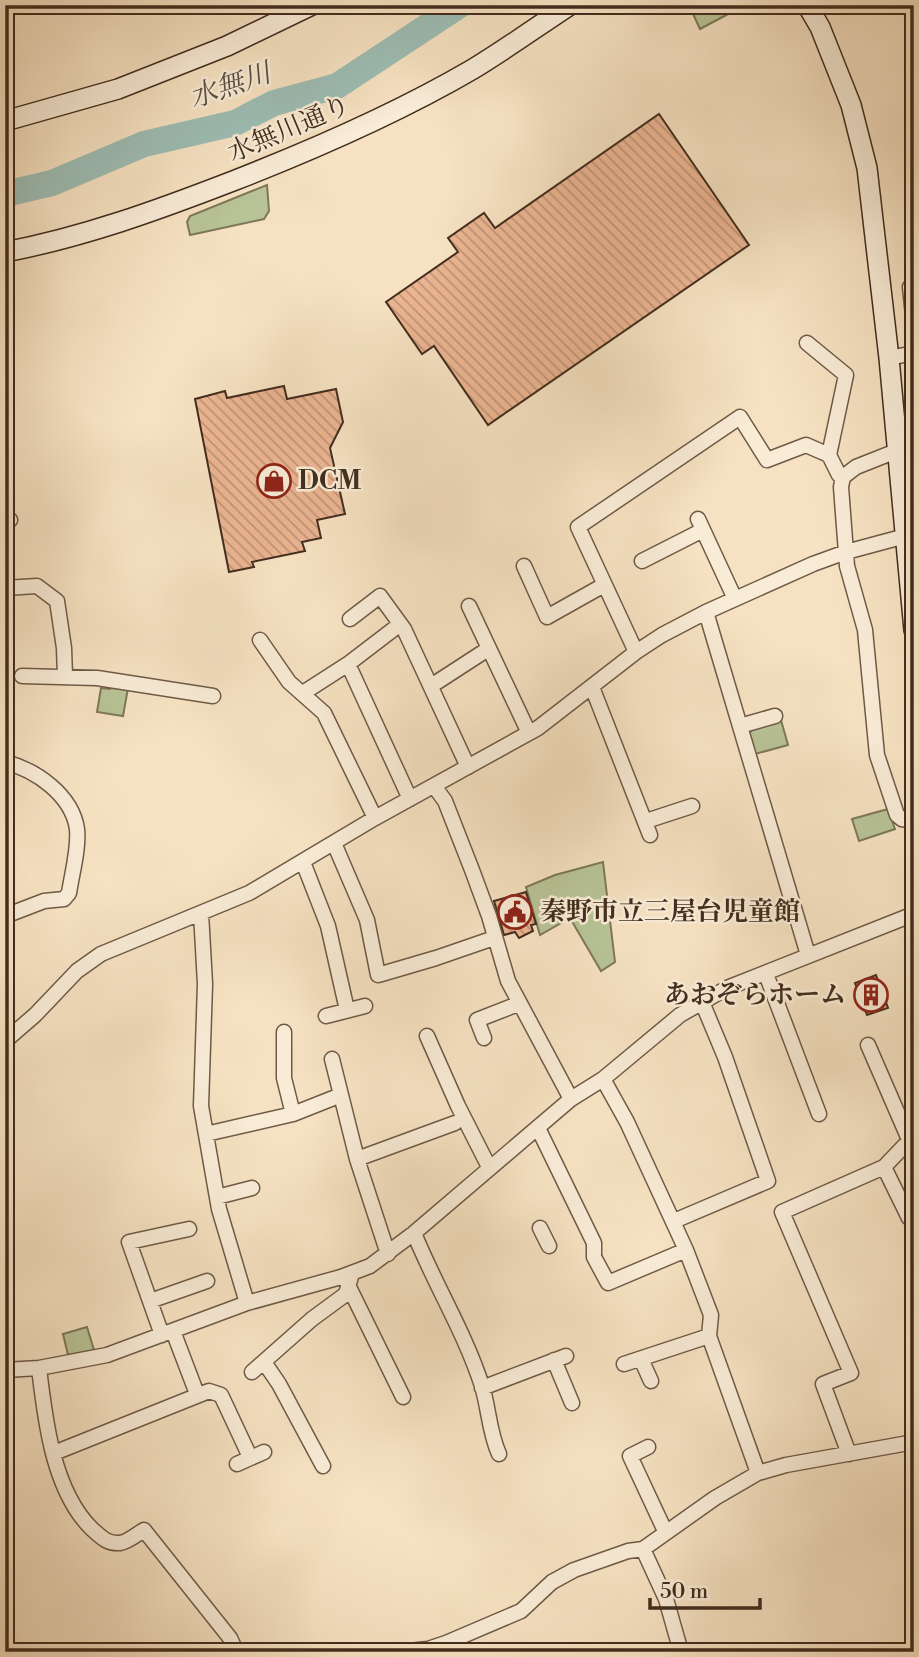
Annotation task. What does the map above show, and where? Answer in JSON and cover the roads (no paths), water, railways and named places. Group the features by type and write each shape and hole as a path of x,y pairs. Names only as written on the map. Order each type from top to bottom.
{"street":[{"path":"5,121 118,89 227,46 312,5"},
{"name":"水無川通り","path":"5,252 51,243 159,210 284,162 386,117 474,68 570,5"},
{"path":"807,5 820,27 851,105 867,168 889,358 905,447 914,630"},
{"path":"914,283 910,286 914,325"},
{"path":"807,343 846,376 829,455"},
{"path":"889,358 914,353"},
{"path":"636,652 578,527 740,417 767,460 806,445 829,455 843,477"},
{"path":"905,447 856,467 843,477 841,486 846,566 865,630 877,755 897,815 902,819 914,821"},
{"path":"642,561 653,548 701,524 735,599"},
{"path":"5,1041 42,1009 77,971 101,954 249,893 375,818 538,728 662,635 706,612 846,552 910,535"},
{"path":"524,566 547,617 604,585"},
{"path":"5,588 37,586 57,601 65,648 65,677"},
{"path":"350,619 392,586"},
{"path":"380,596 404,629 468,767"},
{"path":"469,606 529,733"},
{"path":"706,612 808,955"},
{"path":"303,693 348,664 399,625"},
{"path":"260,640 289,681 324,713 375,818"},
{"path":"431,686 488,649"},
{"path":"348,664 410,799"},
{"path":"22,676 97,678 214,696"},
{"path":"592,687 630,764 648,828 692,806"},
{"path":"740,726 775,716"},
{"path":"5,762 41,779 58,791 71,811 77,829 69,893 64,900 44,901 5,916"},
{"path":"433,786 445,801 457,830 518,1004 571,1099"},
{"path":"334,843 367,920 378,975 494,938"},
{"path":"303,862 328,926 347,1010"},
{"path":"201,913 205,984 201,1106 217,1197 247,1303"},
{"path":"5,1370 39,1368 107,1355 247,1303 350,1279 388,1254 571,1099 603,1079 680,1015 727,988 914,914"},
{"path":"766,974 819,1114"},
{"path":"674,1220 768,1181 702,1002"},
{"path":"484,1038 477,1020 518,1004"},
{"path":"326,1016 365,1006"},
{"path":"284,1032 284,1078 293,1114"},
{"path":"427,1036 489,1167"},
{"path":"807,1388 851,1373 782,1212 884,1167 904,1146 912,1144 868,1045"},
{"path":"332,1059 357,1159 388,1254"},
{"path":"603,1079 627,1122 686,1250 711,1315 709,1336 758,1473"},
{"path":"206,1134 293,1114 341,1095"},
{"path":"357,1159 455,1123"},
{"path":"538,1128 594,1243 594,1257 608,1283 686,1250"},
{"path":"884,1167 909,1218"},
{"path":"217,1197 252,1188"},
{"path":"540,1228 549,1246"},
{"path":"190,1229 129,1242 150,1301 197,1394"},
{"path":"414,1233 430,1273 444,1293 482,1388 492,1438 499,1454"},
{"path":"350,1279 403,1397"},
{"path":"252,1372 312,1319 346,1294 350,1279"},
{"path":"150,1301 207,1281"},
{"path":"624,1364 709,1336"},
{"path":"381,1353 396,1346"},
{"path":"482,1388 560,1358 572,1403"},
{"path":"641,1359 651,1381"},
{"path":"264,1362 279,1384 323,1466"},
{"path":"39,1368 45,1420 69,1499 86,1523 105,1542 121,1543 144,1530 230,1638 234,1651"},
{"path":"822,1384 849,1454"},
{"path":"54,1453 209,1391 221,1395 250,1458"},
{"path":"400,1652 446,1643 521,1611 552,1582 574,1570 628,1551 643,1549 665,1531 758,1473 786,1465 914,1442"},
{"path":"648,1447 630,1456 665,1531"},
{"path":"643,1549 666,1599 681,1652"}],"waterway":[{"name":"水無川","path":"5,194 52,183 144,144 235,123 274,103 337,86 460,5"}],"place":[{"name":"DCM","path":"274,481"},
{"name":"秦野市立三屋台児童館","path":"515,912"},
{"name":"あおぞらホーム","path":"871,995"}]}
